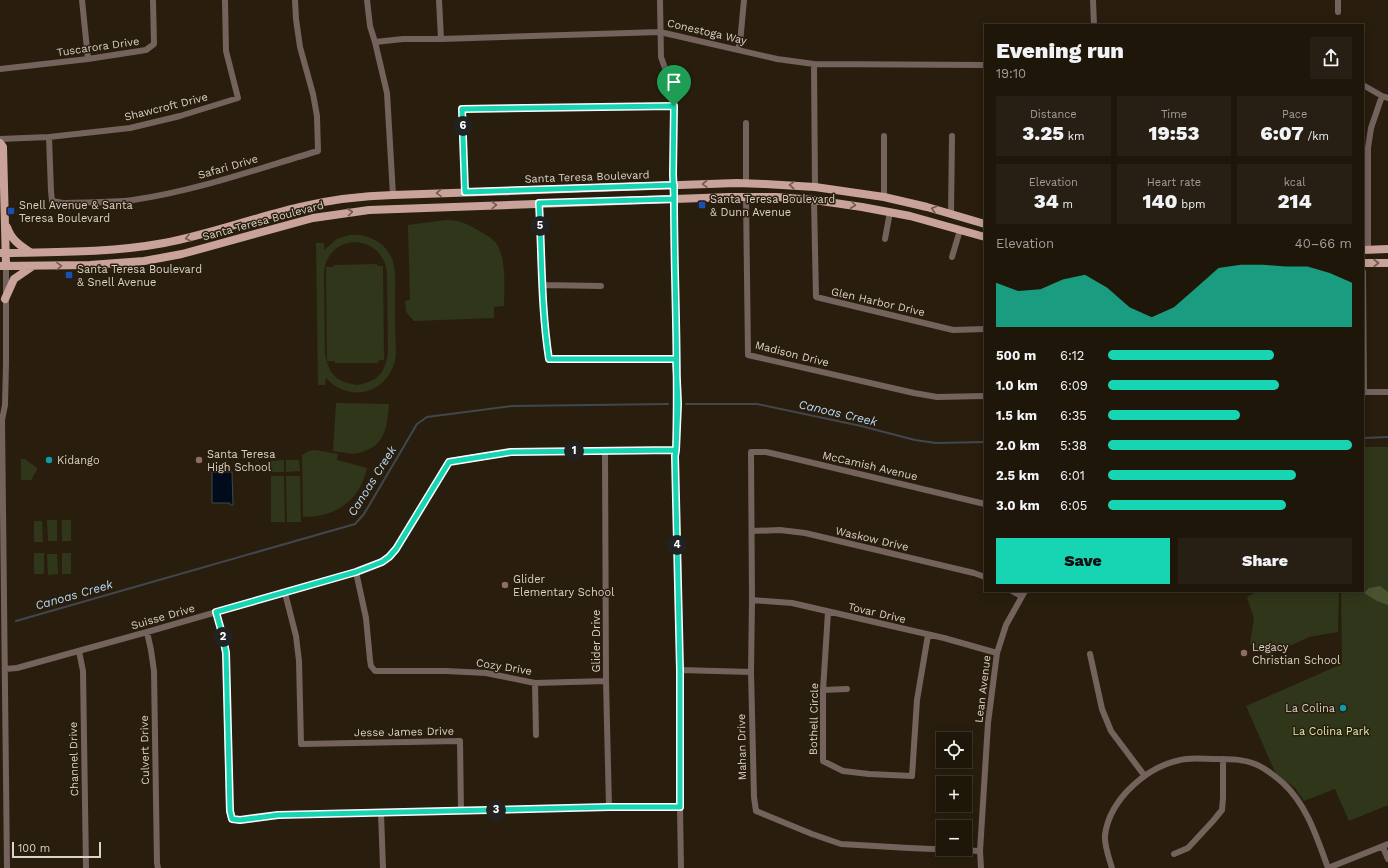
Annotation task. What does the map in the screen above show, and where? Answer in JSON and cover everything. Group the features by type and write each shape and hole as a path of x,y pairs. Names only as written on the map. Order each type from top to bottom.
{"main road":[{"path":"0,143 3,147 5,221 3,266"},
{"name":"Santa Teresa Boulevard","path":"3,253 103,251 147,246 196,236 306,206 341,199 393,194 674,185 746,183 815,187 884,197 984,224"},
{"name":"Santa Teresa Boulevard","path":"3,266 90,265 144,261 182,254 299,221 352,212 397,208 539,203 776,197 814,200 890,212 984,237"},
{"path":"5,221 10,236 30,252"},
{"path":"1366,250 1388,250"},
{"path":"1364,263 1388,262"},
{"path":"6,299 14,279 33,266"}],"street":[{"path":"82,0 88,59"},
{"name":"Tuscarora Drive","path":"0,69 88,59 146,50 154,44 153,0"},
{"name":"Shawcroft Drive","path":"0,139 50,137 130,128 180,116 238,98 226,51 225,0"},
{"name":"Safari Drive","path":"50,137 52,202 63,203 133,200 169,193 214,182 318,151 317,116 313,94 300,46 296,19 296,0"},
{"path":"367,0 370,26 388,99 393,194"},
{"path":"439,0 441,38"},
{"path":"660,0 661,57 670,82 674,106 676,359 678,404 676,450 680,670 681,868"},
{"path":"738,49 740,43 744,0"},
{"path":"1093,0 1094,24"},
{"path":"1338,0 1338,12"},
{"name":"Conestoga Way","path":"375,42 403,38 660,32 777,59 814,64 984,65"},
{"path":"814,64 815,187"},
{"path":"1364,86 1385,97 1371,128 1368,148 1366,250"},
{"path":"465,192 462,109 674,106"},
{"path":"746,123 746,183"},
{"path":"884,136 884,197"},
{"path":"951,214 952,136"},
{"name":"Madison Drive","path":"746,197 748,355 937,397 984,396"},
{"name":"Glen Harbor Drive","path":"814,200 816,297 953,330 984,329"},
{"path":"539,203 542,285 546,341 549,359 676,359"},
{"path":"885,239 890,212"},
{"path":"952,257 960,230"},
{"path":"3,266 6,299 5,405 2,420 2,577 4,669 3,800 7,868"},
{"path":"542,285 601,286"},
{"path":"1364,392 1388,392"},
{"path":"0,413 2,420"},
{"name":"Suisse Drive","path":"4,669 17,668 285,593 356,572 382,562 392,553 449,462 511,452 676,450"},
{"name":"Glider Drive","path":"605,451 606,681 609,807"},
{"name":"McCamish Avenue","path":"751,452 766,452 984,504"},
{"name":"Mahan Drive","path":"751,452 751,672 754,796 756,811 841,844 980,851"},
{"name":"Waskow Drive","path":"752,531 780,530 805,533 984,577"},
{"name":"Cozy Drive","path":"356,572 366,618 371,666 375,671 486,672 535,683 606,681"},
{"name":"Jesse James Drive","path":"285,593 296,636 299,661 301,744 460,741 461,811"},
{"name":"Lean Avenue","path":"981,868 980,851 988,723 997,653 1006,625 1023,593"},
{"name":"Tovar Drive","path":"752,600 792,603 944,638 997,653"},
{"path":"216,612 226,653 230,811 232,819 240,820 278,815 609,807 680,807"},
{"name":"Bothell Circle","path":"828,612 823,690 823,761 843,771 912,776 917,700 928,635"},
{"name":"Culvert Drive","path":"147,632 154,671 158,868"},
{"name":"Channel Drive","path":"79,651 82,671 86,868"},
{"path":"1090,654 1102,709 1110,731 1144,775"},
{"path":"680,670 751,672"},
{"path":"535,683 536,735"},
{"path":"823,690 847,689"},
{"path":"1112,868 1105,836 1114,810 1124,794 1144,775 1170,763 1186,759 1240,760 1255,764 1282,782 1292,792 1304,810 1328,868 1386,846 1388,858"},
{"path":"1174,854 1188,848 1222,810 1224,759"},
{"path":"381,813 382,868"}],"green space":[{"path":"446,220 463,223 478,230 490,237 500,249 504,273 504,306 494,307 494,318 414,321 406,312 405,301 410,300 408,225"},
{"path":"349,235 372,238 389,252 395,271 396,353 393,366 387,377 379,385 370,390 359,392 347,391 336,387 326,378 325,385 318,385 316,243 324,243 324,250 337,239","holes":["349,243 361,243 377,251 386,267 388,353 382,372 375,379 357,385 338,379 331,372 327,363 325,354 324,273 327,261 333,251"]},
{"path":"377,264 378,266 383,266 384,360 379,360 378,363 335,363 335,361 327,361 326,267 334,267 334,265"},
{"path":"336,403 389,404 386,428 375,446 356,454 333,451"},
{"name":"La Colina Park","path":"1364,447 1388,447 1388,805 1349,821 1335,789 1304,801 1295,788 1276,774 1246,706 1342,664 1341,592 1364,592"},
{"path":"315,450 338,454 337,460 367,468 364,480 359,490 345,505 326,514 303,517 302,455 309,451"},
{"path":"21,459 25,459 37,468 32,480 21,480"},
{"path":"284,460 284,472 271,472 270,461"},
{"path":"286,460 299,460 300,471 286,472"},
{"path":"271,476 284,476 285,522 271,522"},
{"path":"286,476 300,476 301,522 287,522"},
{"path":"47,520 57,520 57,541 48,541"},
{"path":"62,520 71,520 71,541 62,541"},
{"path":"34,521 42,521 43,542 34,542"},
{"path":"34,553 44,553 44,574 34,574"},
{"path":"62,553 71,553 71,574 62,574"},
{"path":"47,554 57,554 58,574 48,575"},
{"path":"1380,586 1388,592 1388,605 1377,601 1364,593 1369,588"},
{"path":"1256,592 1339,592 1338,632 1309,637 1267,656 1250,644 1254,618 1247,597"}],"water":[{"path":"212,472 232,472 233,505 230,505 230,503 212,503"}],"waterway":[{"name":"Canoas Creek","path":"16,621 355,524 364,514 417,424 427,417 512,406 668,404"},
{"name":"Canoas Creek","path":"686,404 757,404 861,426 915,440 936,443 984,442"},
{"name":"Canoas Creek","path":"1364,438 1388,437"}],"place":[{"name":"Santa Teresa Boulevard & Dunn Avenue","path":"702,205"},
{"name":"Snell Avenue & Santa Teresa Boulevard","path":"11,211"},
{"name":"Santa Teresa Boulevard & Snell Avenue","path":"69,275"},
{"name":"Kidango","path":"49,460"},
{"name":"Santa Teresa High School","path":"199,460"},
{"name":"Glider Elementary School","path":"505,585"},
{"name":"Legacy Christian School","path":"1244,653"},
{"name":"La Colina","path":"1343,708"}],"route":[{"path":"674,106 462,109 465,192 674,185 674,199 539,203 542,285 546,341 549,359 676,359 678,404 676,450 675,456 680,670 680,807 609,807 278,815 240,820 232,819 230,811 226,653 216,612 356,572 382,562 396,549 449,462 511,452 676,450 678,404 676,359 674,185 673,174 674,106"}]}
